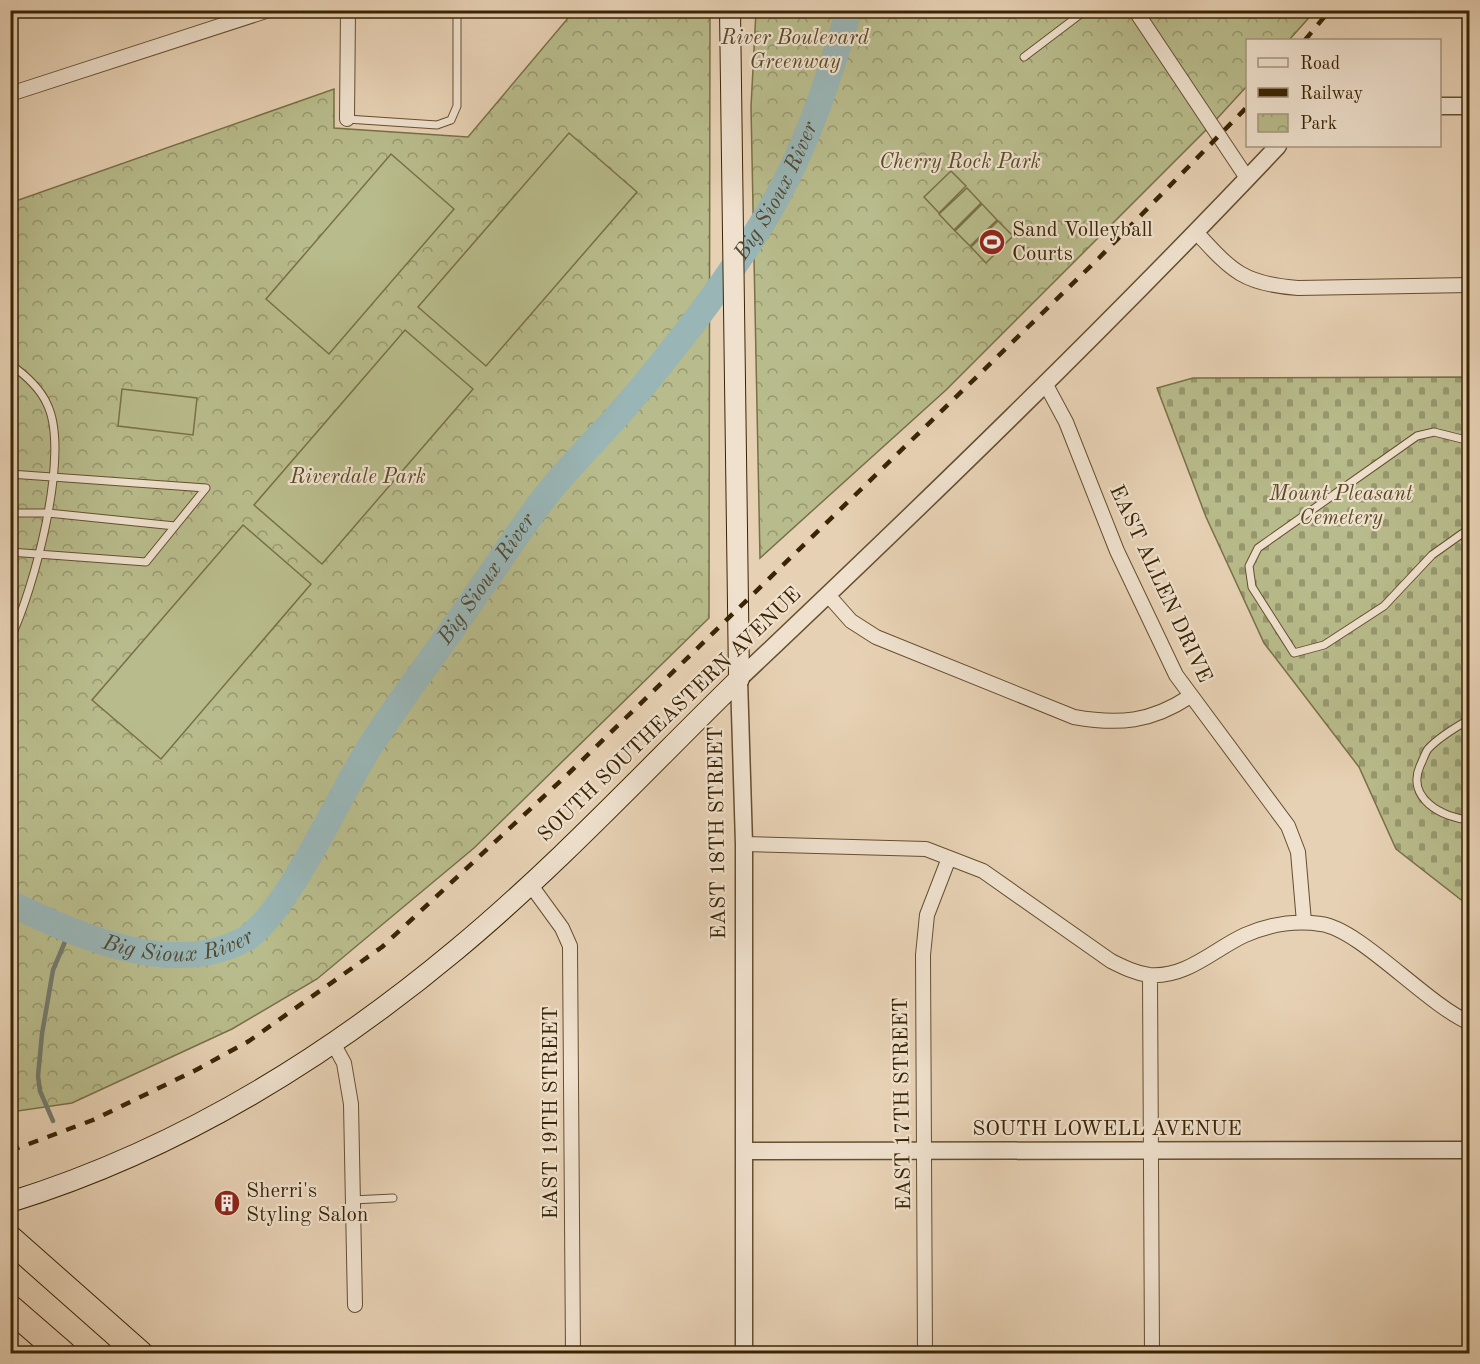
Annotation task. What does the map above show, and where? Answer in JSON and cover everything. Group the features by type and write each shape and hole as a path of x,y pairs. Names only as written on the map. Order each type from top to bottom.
{"highway":[{"path":"10,1239 140,1353"},
{"path":"10,1308 63,1353"}],"main road":[{"name":"EAST 18TH STREET","path":"732,15 739,679"},
{"name":"SOUTH SOUTHEASTERN AVENUE","path":"10,1202 106,1168 184,1132 271,1084 333,1043 411,986 530,884 739,679"}],"street":[{"path":"10,94 269,10"},
{"path":"346,119 348,10"},
{"path":"1135,10 1247,178"},
{"path":"1441,106 1470,106"},
{"name":"SOUTH SOUTHEASTERN AVENUE","path":"739,679 1045,383 1196,232 1277,147"},
{"path":"1196,232 1230,269 1270,286 1470,285"},
{"name":"EAST ALLEN DRIVE","path":"1045,383 1066,422 1117,551 1176,675 1189,697 1288,826 1298,852 1304,922"},
{"path":"828,595 851,621 876,637 1074,717 1107,723 1139,719 1170,710 1189,697"},
{"name":"EAST 18TH STREET","path":"739,679 744,844 744,1353"},
{"path":"744,844 926,849 983,871 1111,961 1130,970 1150,975 1181,971 1245,935 1281,922 1325,924 1346,934 1444,1009 1470,1023"},
{"name":"EAST 17TH STREET","path":"925,1353 922,955 927,915 950,858"},
{"name":"EAST 19TH STREET","path":"530,884 562,928 570,946 573,1353"},
{"path":"1150,975 1152,1353"},
{"path":"333,1043 344,1063 349,1083 356,1305"},
{"name":"SOUTH LOWELL AVENUE","path":"744,1151 1470,1150"}],"lane":[{"path":"346,119 437,125 451,120 457,106 458,10"},
{"path":"1024,57 1086,10"},
{"path":"10,364 26,376 47,403 56,442 48,513 36,572 10,639"},
{"path":"1470,441 1434,432 1417,436 1258,548 1249,566 1252,587 1294,653 1324,645 1384,606 1432,555 1470,528"},
{"path":"10,474 52,475 206,488 146,562 10,552"},
{"path":"10,513 48,513 176,526"},
{"path":"1470,719 1427,750 1418,770 1417,787 1425,802 1452,819 1470,820"},
{"path":"352,1200 393,1198"}],"green space":[{"name":"Riverdale Park","path":"574,11 710,11 709,618 474,848 317,979 232,1029 72,1103 11,1112 10,203 334,89 334,128 468,137"},
{"name":"Cherry Rock Park","path":"756,11 1315,11 1290,39 1246,39 1246,87 1213,123 946,390 760,558 751,107"},
{"path":"569,133 637,192 486,366 418,307"},
{"path":"391,154 454,209 329,354 266,299"},
{"name":"Sand Volleyball Courts","path":"951,171 966,186 939,213 924,197"},
{"name":"Sand Volleyball Courts","path":"967,188 981,203 954,230 939,214"},
{"name":"Sand Volleyball Courts","path":"982,204 997,220 970,246 955,231"},
{"name":"Sand Volleyball Courts","path":"998,221 1013,236 986,263 971,247"},
{"path":"405,330 473,389 322,564 254,505"},
{"name":"Mount Pleasant Cemetery","path":"1469,377 1469,906 1396,849 1359,767 1264,643 1206,517 1157,388 1193,378"},
{"path":"122,389 197,398 193,435 118,426"},
{"path":"243,525 311,584 161,759 92,700"}],"waterway":[{"name":"Big Sioux River","path":"10,903 36,916 95,939 157,954 187,955 217,950 245,939 261,926 295,879 371,745 525,524 554,486 662,363 746,249 776,200 802,147 823,93 849,10"},
{"path":"53,1121 40,1091 38,1076 42,1034 53,970 70,930"}],"railway":[{"path":"1306,39 1330,10"},
{"path":"10,1151 93,1120 196,1070 249,1041 382,947 569,773 1099,258 1246,108"}],"place":[{"name":"Sand Volleyball Courts","path":"992,242"},
{"name":"Sherri's Styling Salon","path":"227,1203"}],"park label":[{"name":"River Boulevard Greenway","path":"795,50"}]}
